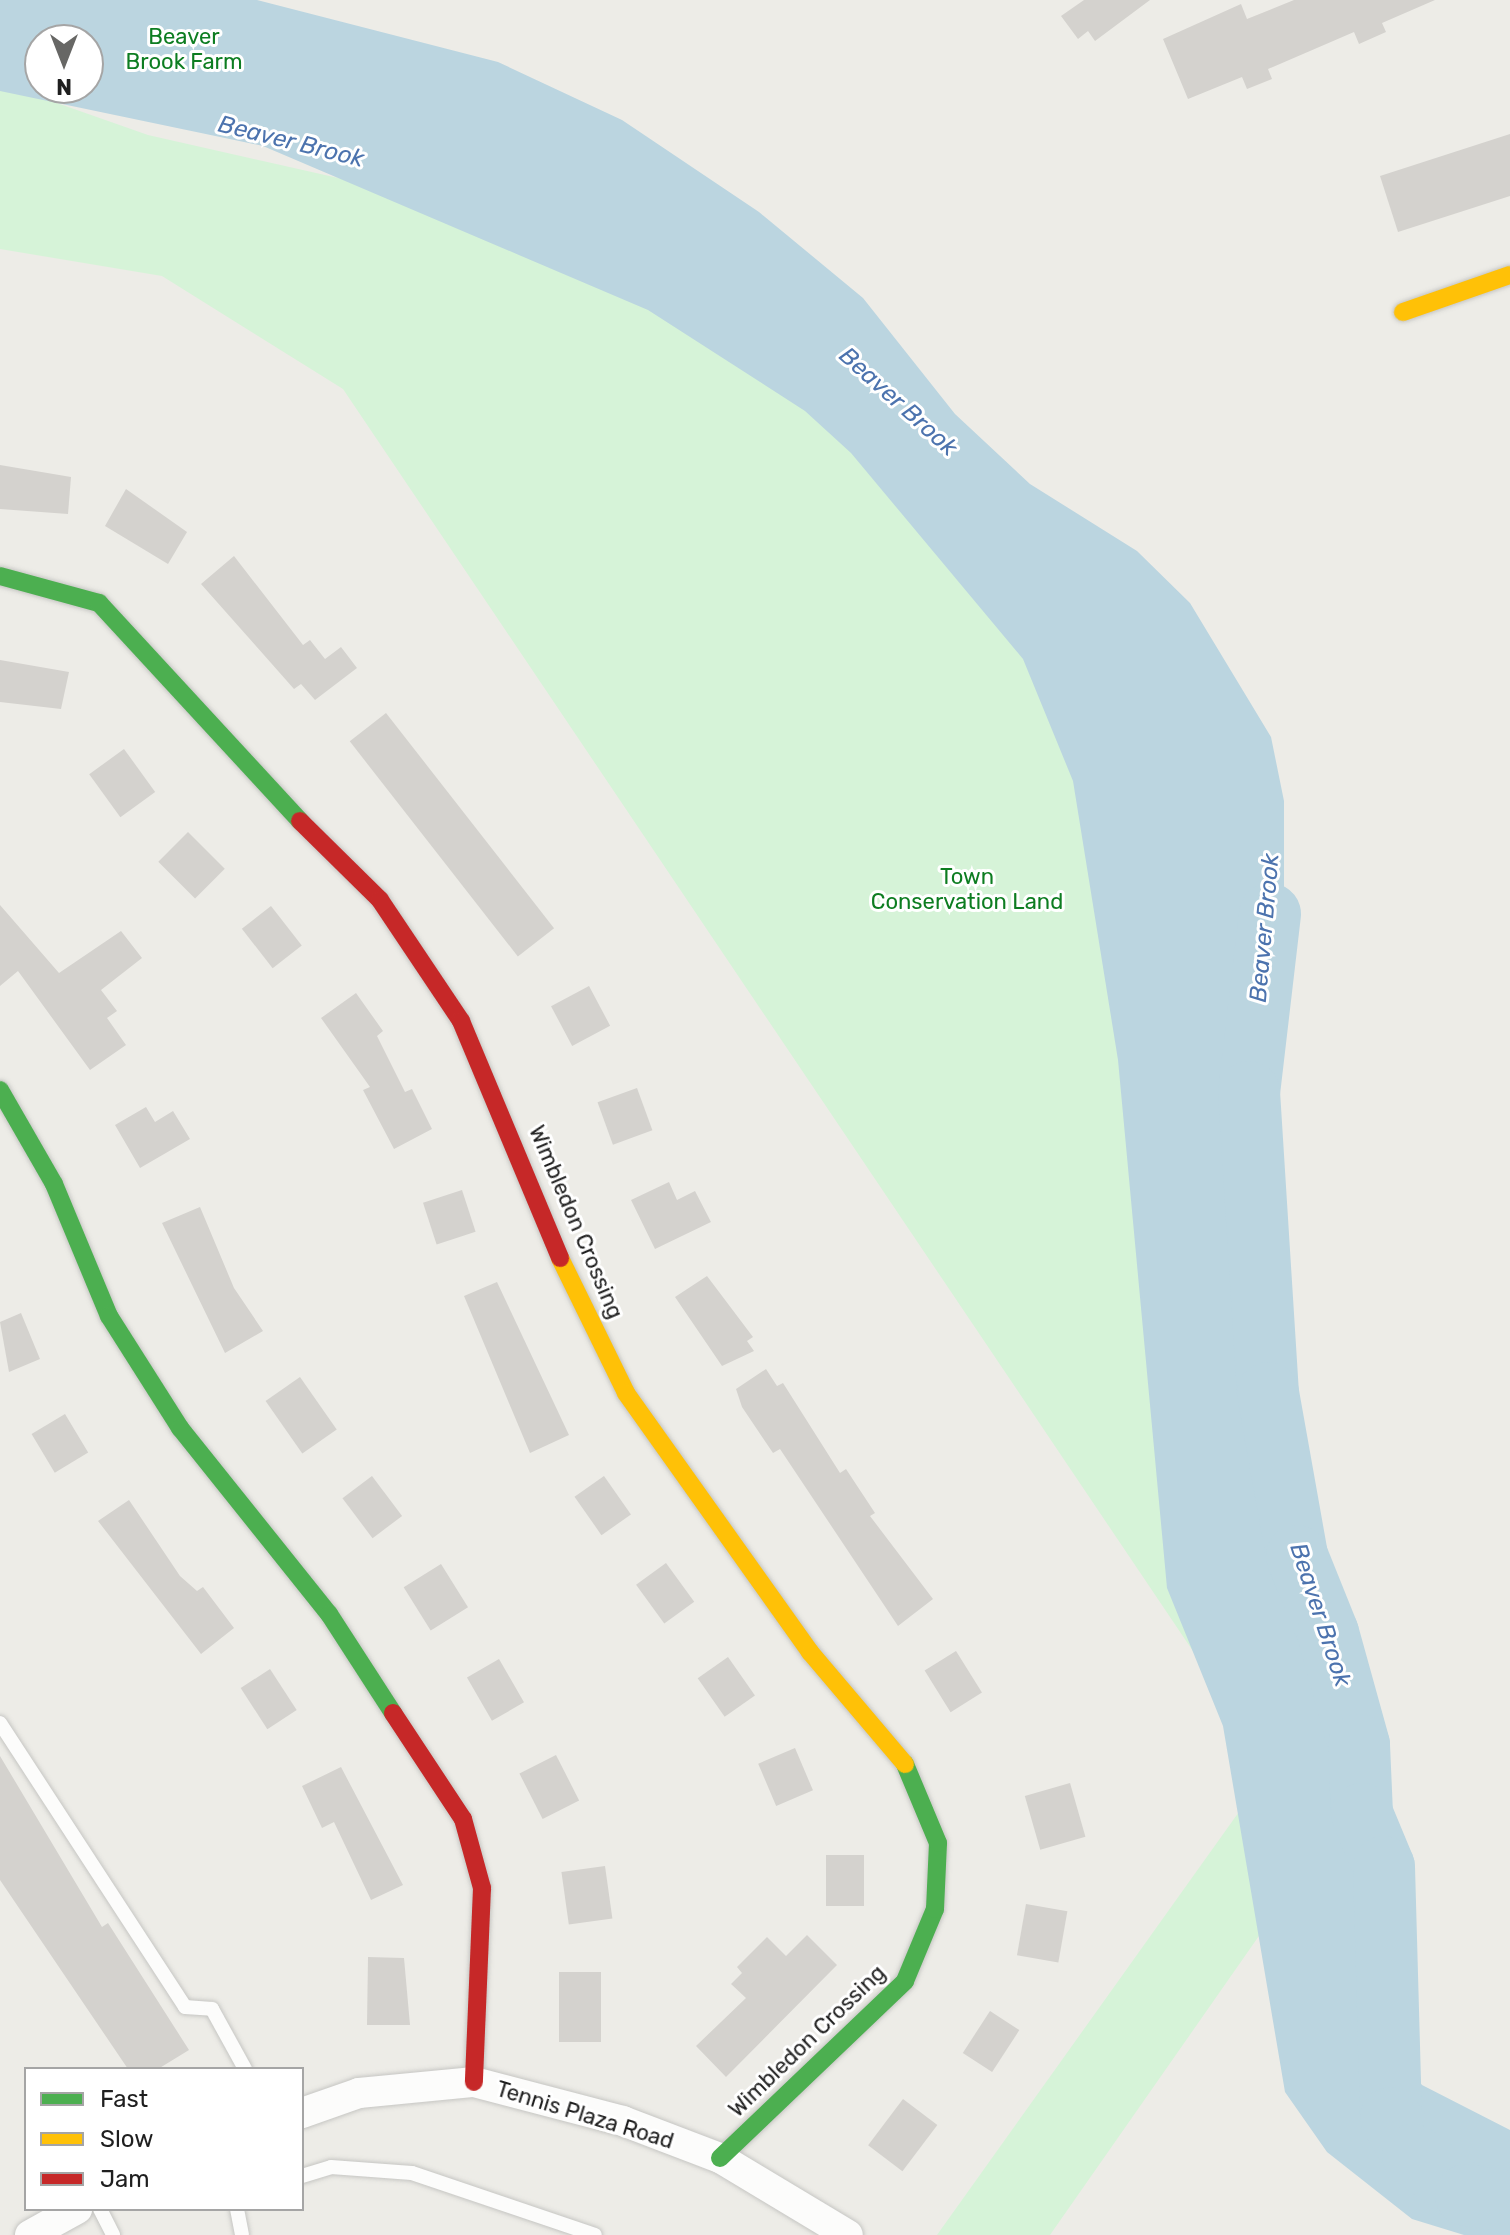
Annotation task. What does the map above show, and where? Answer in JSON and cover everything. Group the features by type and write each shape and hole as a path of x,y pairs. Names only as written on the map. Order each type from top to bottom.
{"street":[{"path":"1403,312 1510,275"},
{"name":"Wimbledon Crossing","path":"0,576 99,603 163,667 229,752 380,900 468,1033 570,1281 626,1393 810,1652 901,1754 938,1843 935,1909 905,1981 720,2158"},
{"path":"0,1090 54,1184 117,1329 180,1428 329,1614 463,1819 482,1888 474,2082"},
{"name":"Tennis Plaza Road","path":"304,2112 359,2093 474,2082 623,2121 720,2158 848,2235"},
{"path":"30,2235 73,2211"}],"lane":[{"path":"0,1723 185,2007 212,2009 244,2067"},
{"path":"304,2175 331,2167 412,2173 595,2235"},
{"path":"101,2211 113,2235"},
{"path":"237,2211 242,2235"}],"green space":[{"name":"Town Conservation Land","path":"0,83 24,91 24,104 60,104 148,135 595,236 893,433 1197,791 1196,1258 1340,1820 1050,2235 937,2235 1271,1767 343,389 162,276 0,249"}],"water":[{"path":"0,0 257,0 498,62 622,120 759,212 863,298 955,414 1030,484 1137,551 1190,603 1271,737 1284,801 1284,898 1265,981 1246,1018 1223,1132 1239,1291 1311,1556 1354,1851 1360,1963 1380,2034 1422,2085 1510,2130 1510,2235 1464,2235 1412,2219 1327,2152 1285,2092 1223,1726 1167,1588 1118,1060 1073,781 1023,659 851,453 805,411 648,310 263,146 62,104 104,104 104,24 24,24 24,96 0,91"}],"building":[{"path":"1084,0 1150,0 1095,41 1088,31 1078,39 1061,16"},
{"path":"1294,0 1435,0 1382,23 1386,32 1359,44 1354,32 1268,69 1272,79 1247,89 1242,77 1188,99 1163,39 1241,4 1247,19"},
{"path":"1510,134 1510,196 1398,232 1380,176"},
{"path":"0,465 71,477 68,514 0,509"},
{"path":"126,489 187,532 168,564 105,526"},
{"path":"234,556 303,645 310,640 325,659 341,647 357,668 315,700 301,684 294,689 201,584"},
{"path":"0,660 69,672 61,709 0,702"},
{"path":"386,713 554,928 518,956 350,741"},
{"path":"124,749 155,792 120,817 89,774"},
{"path":"188,832 225,869 195,898 158,862"},
{"path":"0,905 59,973 121,931 142,958 101,990 117,1011 107,1018 126,1045 90,1070 18,971 0,986"},
{"path":"271,906 302,945 273,968 242,929"},
{"path":"589,986 610,1026 572,1046 551,1006"},
{"path":"356,993 383,1031 377,1036 405,1092 412,1089 432,1129 394,1149 363,1090 370,1087 321,1018"},
{"path":"637,1088 652,1130 613,1145 598,1102"},
{"path":"146,1107 155,1122 173,1111 190,1139 140,1168 115,1125"},
{"path":"669,1182 677,1200 695,1191 711,1222 655,1249 631,1200"},
{"path":"462,1190 476,1232 437,1245 423,1203"},
{"path":"200,1207 234,1288 263,1331 225,1353 162,1223"},
{"path":"707,1276 753,1337 747,1341 754,1351 722,1366 675,1297"},
{"path":"497,1282 569,1435 530,1453 464,1296"},
{"path":"21,1313 40,1359 9,1372 0,1322"},
{"path":"766,1369 777,1386 783,1383 840,1473 846,1469 875,1513 870,1516 933,1599 898,1626 780,1449 773,1453 742,1407 736,1389"},
{"path":"300,1377 337,1429 302,1454 266,1401"},
{"path":"65,1414 88,1453 55,1473 32,1434"},
{"path":"372,1476 402,1516 373,1538 342,1498"},
{"path":"604,1476 631,1515 601,1535 575,1497"},
{"path":"129,1500 180,1576 197,1591 203,1587 234,1628 201,1654 98,1521"},
{"path":"666,1563 694,1602 664,1624 636,1585"},
{"path":"441,1564 468,1607 431,1631 404,1587"},
{"path":"956,1651 982,1693 951,1712 925,1671"},
{"path":"728,1657 755,1696 725,1717 698,1678"},
{"path":"499,1659 524,1702 492,1721 467,1678"},
{"path":"270,1669 297,1710 267,1729 241,1688"},
{"path":"795,1748 813,1790 776,1806 758,1764"},
{"path":"556,1755 579,1800 543,1819 519,1774"},
{"path":"0,1756 102,1927 108,1923 189,2050 161,2067 127,2067 0,1880"},
{"path":"341,1767 403,1885 371,1900 334,1822 322,1828 302,1786"},
{"path":"1070,1783 1085,1837 1040,1850 1025,1796"},
{"path":"826,1855 864,1855 864,1906 826,1906"},
{"path":"605,1866 612,1918 569,1925 561,1872"},
{"path":"1026,1904 1067,1911 1058,1963 1017,1955"},
{"path":"807,1935 837,1965 726,2077 696,2046 746,1998 731,1984 742,1973 737,1967 767,1937 786,1956"},
{"path":"368,1957 404,1958 410,2025 367,2025"},
{"path":"559,1972 601,1972 601,2042 559,2042"},
{"path":"990,2011 1019,2030 992,2072 963,2053"},
{"path":"903,2099 937,2125 902,2171 868,2145"}],"waterway":[{"name":"Beaver Brook","path":"1270,914 1249,1092 1268,1393 1297,1556 1328,1633 1359,1745 1362,1814 1384,1867 1391,2118 1413,2155 1466,2195 1510,2202"}],"traffic: fast":[{"path":"0,576 99,603 300,821"},
{"path":"0,1090 54,1184 109,1316 180,1428 329,1614 393,1713"},
{"path":"720,2158 905,1981 935,1909 938,1843 905,1764"}],"traffic: slow":[{"path":"1403,312 1510,275"},
{"path":"560,1258 626,1393 810,1652 905,1764"}],"traffic: jam":[{"path":"300,821 380,900 461,1021 560,1258"},
{"path":"393,1713 463,1819 482,1888 474,2082"}],"park label":[{"name":"Beaver Brook Farm","path":"184,48"}]}
